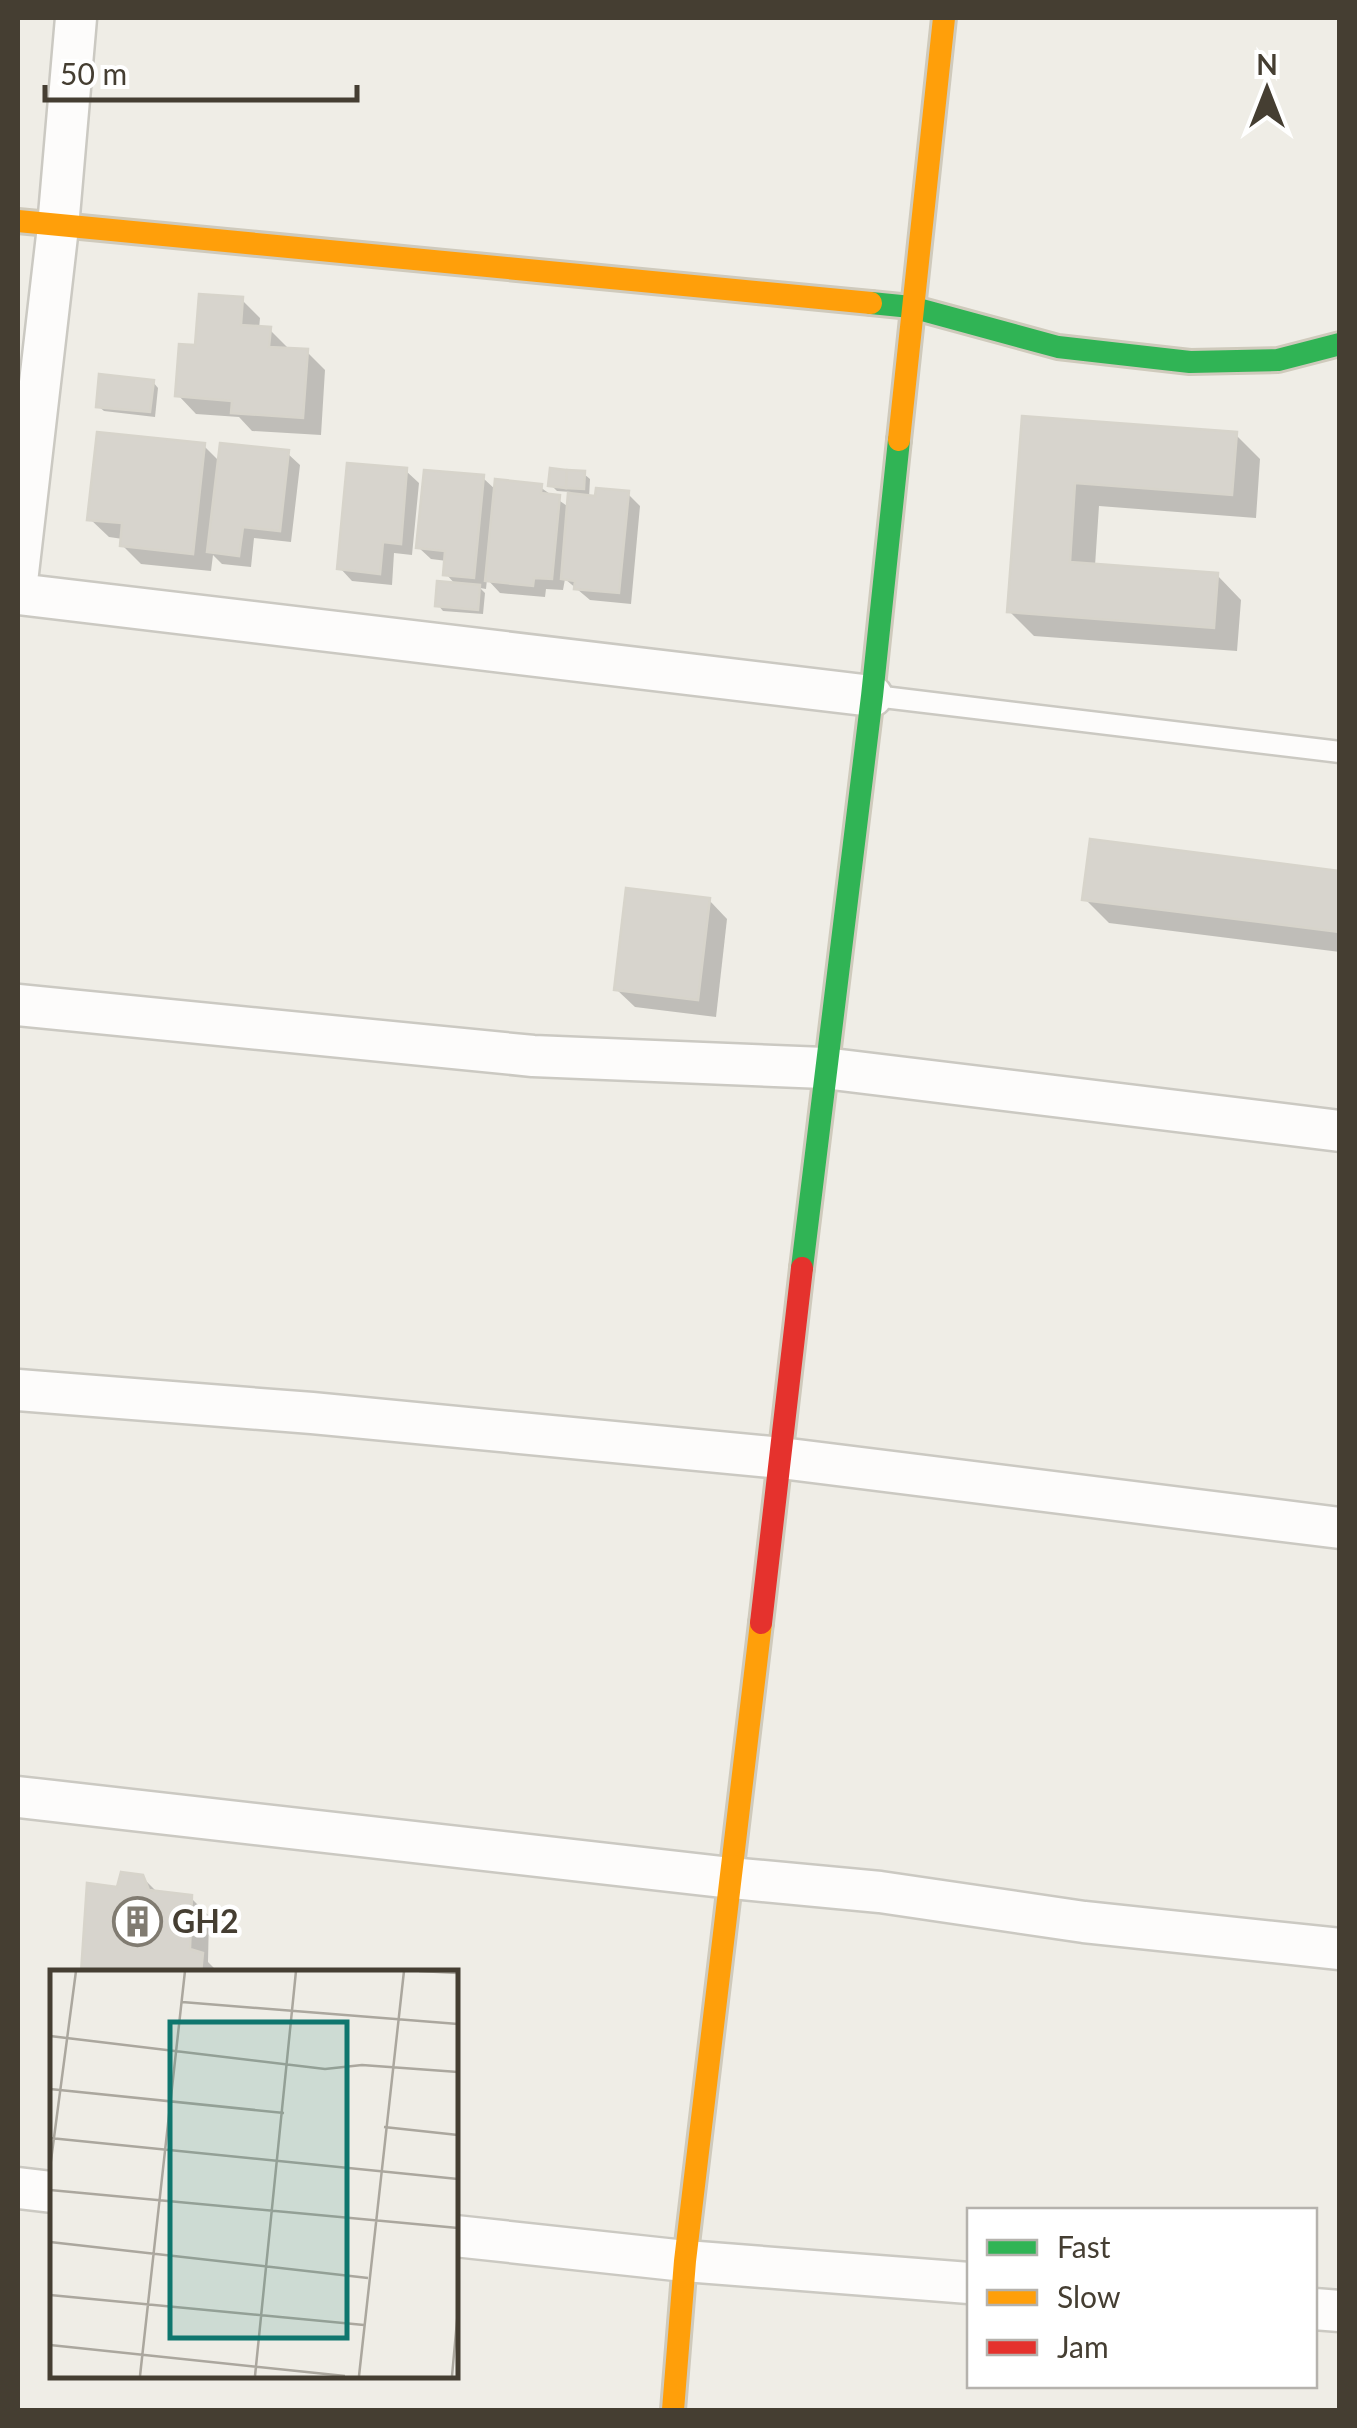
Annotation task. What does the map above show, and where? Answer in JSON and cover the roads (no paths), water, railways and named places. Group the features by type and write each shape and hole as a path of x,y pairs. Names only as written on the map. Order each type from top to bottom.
{"street":[{"path":"18,573 58,227 76,18"},
{"path":"673,2410 685,2261 824,1068 872,696 944,18"},
{"path":"18,221 911,307 1058,347 1190,362 1278,360 1340,344"},
{"path":"18,594 872,696"},
{"path":"18,1004 533,1056 824,1068 1340,1131"},
{"path":"18,1390 312,1413 781,1458 1340,1528"},
{"path":"18,1796 880,1892 1084,1922 1340,1949"},
{"path":"18,2188 50,2192"},
{"path":"458,2236 685,2261 967,2283"}],"lane":[{"path":"872,696 1340,752"}],"place":[{"name":"GH2","path":"137,1922"}]}
